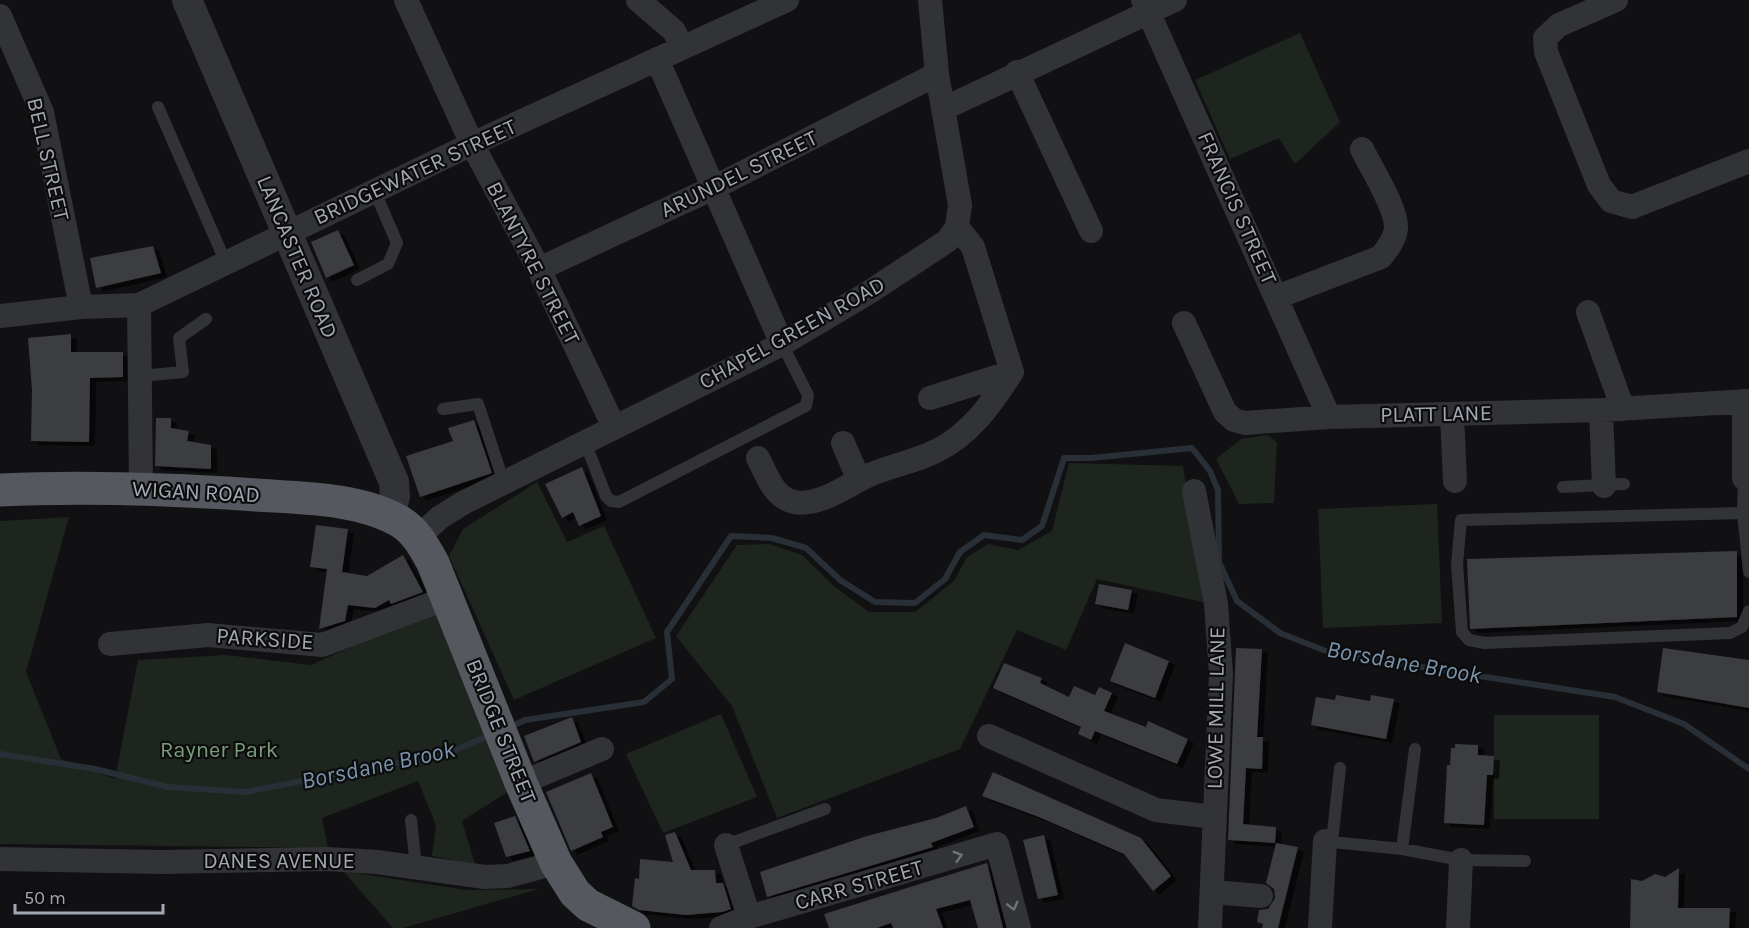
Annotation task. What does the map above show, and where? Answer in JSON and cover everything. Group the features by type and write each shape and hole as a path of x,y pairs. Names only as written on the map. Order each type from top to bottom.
{"highway":[{"name":"WIGAN ROAD","path":"0,490 141,487 317,500 373,511 389,517"},
{"name":"BRIDGE STREET","path":"389,517 410,528 433,563 521,783 556,863 575,893 588,904 633,928"}],"street":[{"name":"LANCASTER ROAD","path":"187,0 394,482 395,497 389,517"},
{"name":"BLANTYRE STREET","path":"406,0 472,144 539,269 614,427"},
{"path":"638,0 674,31 682,47"},
{"name":"BRIDGEWATER STREET","path":"0,316 81,307 139,305 472,144 787,0"},
{"path":"930,0 937,75 960,205 957,227 974,248 1012,372"},
{"path":"943,109 1145,6 1175,0"},
{"path":"1616,0 1559,25 1545,38 1546,52 1599,185 1611,201 1632,207 1749,161"},
{"name":"FRANCIS STREET","path":"1145,6 1329,417"},
{"name":"BELL STREET","path":"0,16 42,112 81,307"},
{"path":"657,59 782,344"},
{"path":"1017,72 1091,231"},
{"name":"ARUNDEL STREET","path":"539,269 713,188 937,75"},
{"path":"1277,297 1381,257 1392,243 1396,227 1390,207 1362,149"},
{"name":"CHAPEL GREEN ROAD","path":"418,538 439,518 504,483 782,344 947,241 957,227"},
{"path":"139,305 141,487"},
{"path":"1588,312 1612,410 1614,485"},
{"name":"PLATT LANE","path":"1184,324 1218,400 1234,420 1245,423 1329,417 1612,410 1747,401"},
{"path":"930,398 1012,372"},
{"path":"758,458 777,494 795,502 838,492 859,480 937,451 988,409 1012,372"},
{"path":"1744,478 1747,401"},
{"path":"1452,414 1455,481"},
{"path":"843,443 859,480"},
{"name":"LOWE MILL LANE","path":"1194,491 1216,604 1221,674 1210,928"},
{"name":"PARKSIDE","path":"110,644 208,634 322,645 447,598"},
{"path":"989,736 1156,810 1214,817"},
{"path":"521,783 602,749"},
{"path":"1320,928 1329,842"},
{"name":"CARR STREET","path":"721,928 749,917 997,844 1019,928"},
{"path":"726,845 749,917"},
{"name":"DANES AVENUE","path":"0,859 162,862 327,859 416,867 485,877 508,876 556,863"},
{"path":"1458,928 1461,860"},
{"path":"1212,892 1261,897"}],"lane":[{"path":"158,108 226,263"},
{"path":"357,280 388,264 397,243 375,192"},
{"path":"140,376 183,372 179,338 206,319"},
{"path":"585,442 606,496 611,501 619,502 630,497 806,406 808,395 782,344"},
{"path":"442,409 478,404 504,483"},
{"path":"1744,478 1743,513 1749,572"},
{"path":"1563,487 1614,485"},
{"path":"1743,513 1461,520 1457,564 1462,632 1469,640 1485,643 1730,633 1742,627 1749,611"},
{"path":"1402,849 1415,749"},
{"path":"1340,768 1329,842 1402,849 1461,860 1525,861"},
{"path":"726,845 825,809"},
{"path":"411,820 416,867"}],"green space":[{"path":"1300,33 1340,122 1295,164 1279,138 1230,159 1195,80"},
{"path":"1267,435 1277,442 1274,503 1239,504 1216,459 1241,439"},
{"path":"1069,463 1183,466 1203,602 1097,579 1066,650 1017,630 960,749 777,818 732,706 676,636 737,545 769,544 802,555 834,586 869,612 915,612 954,581 967,557 988,544 1018,550 1052,531"},
{"path":"537,482 567,542 604,526 656,638 514,700 449,556 463,529"},
{"path":"1437,504 1442,623 1323,628 1318,509"},
{"name":"Rayner Park","path":"69,517 26,672 61,759 115,779 138,660 226,655 311,665 437,608 509,791 462,821 475,864 432,856 436,825 418,781 322,818 328,848 0,844 0,521"},
{"path":"721,714 757,797 663,833 626,754"},
{"path":"1494,715 1599,715 1599,819 1494,819"},
{"path":"343,871 466,890 539,889 403,928 393,928"}],"building":[{"path":"338,230 354,265 326,278 311,242"},
{"path":"153,246 161,273 96,288 90,258"},
{"path":"71,334 71,352 123,352 123,377 90,378 89,442 31,441 32,390 28,338"},
{"path":"156,418 171,418 171,428 189,431 187,441 211,445 211,469 155,466"},
{"path":"474,420 492,473 420,497 406,456 453,441 448,428"},
{"path":"582,467 601,516 579,526 573,512 562,518 545,484"},
{"path":"316,525 348,529 342,572 367,576 403,555 423,592 391,604 389,600 375,608 348,605 345,621 319,629 327,569 310,567"},
{"path":"1737,551 1737,617 1470,629 1467,559"},
{"path":"1099,584 1132,590 1128,610 1095,604"},
{"path":"1125,643 1169,661 1155,698 1110,681"},
{"path":"1236,648 1262,649 1257,737 1263,737 1262,769 1246,768 1243,824 1276,827 1275,843 1228,840"},
{"path":"1663,648 1749,660 1749,708 1657,692"},
{"path":"1004,663 1042,678 1040,683 1069,697 1074,686 1095,695 1099,687 1112,693 1104,711 1146,727 1148,721 1188,739 1177,764 1095,731 1091,740 1078,734 1081,727 993,688"},
{"path":"1336,695 1370,701 1371,695 1394,699 1386,739 1311,725 1316,697 1335,700"},
{"path":"572,717 581,742 534,762 524,736"},
{"path":"1455,744 1478,745 1478,755 1494,756 1493,775 1487,775 1484,825 1444,823 1447,765 1450,765 1451,748 1455,748"},
{"path":"993,772 1141,838 1171,876 1153,891 1124,854 1039,817 982,796"},
{"path":"591,773 613,827 601,832 603,837 571,851 546,792"},
{"path":"966,806 974,827 931,843 933,847 767,897 760,872 867,836 936,818"},
{"path":"515,816 530,851 506,857 494,823"},
{"path":"675,832 691,870 715,870 716,883 723,883 731,909 686,915 639,910 632,906 635,878 639,879 640,859 673,862 665,835"},
{"path":"1044,835 1058,895 1038,899 1023,840"},
{"path":"1276,843 1298,847 1278,928 1262,928 1263,924 1257,922 1259,910 1268,909 1275,898 1274,889 1266,883"},
{"path":"987,863 1003,928 978,928 970,900 936,909 943,928 893,928 891,923 877,928 829,928 824,914"},
{"path":"1679,868 1678,908 1730,908 1729,928 1630,928 1631,879 1642,881 1655,874 1665,877"}],"waterway":[{"name":"Borsdane Brook","path":"510,727 525,720 644,702 672,679 667,632 731,536 772,538 806,548 840,580 875,602 915,603 945,579 960,552 984,535 1022,540 1042,526 1064,458 1091,458 1192,448 1210,471 1218,490 1219,562 1237,601 1280,633 1331,653 1615,697 1684,724 1749,769"},
{"name":"Borsdane Brook","path":"0,754 95,769 168,787 245,792 449,753 492,734"}]}
